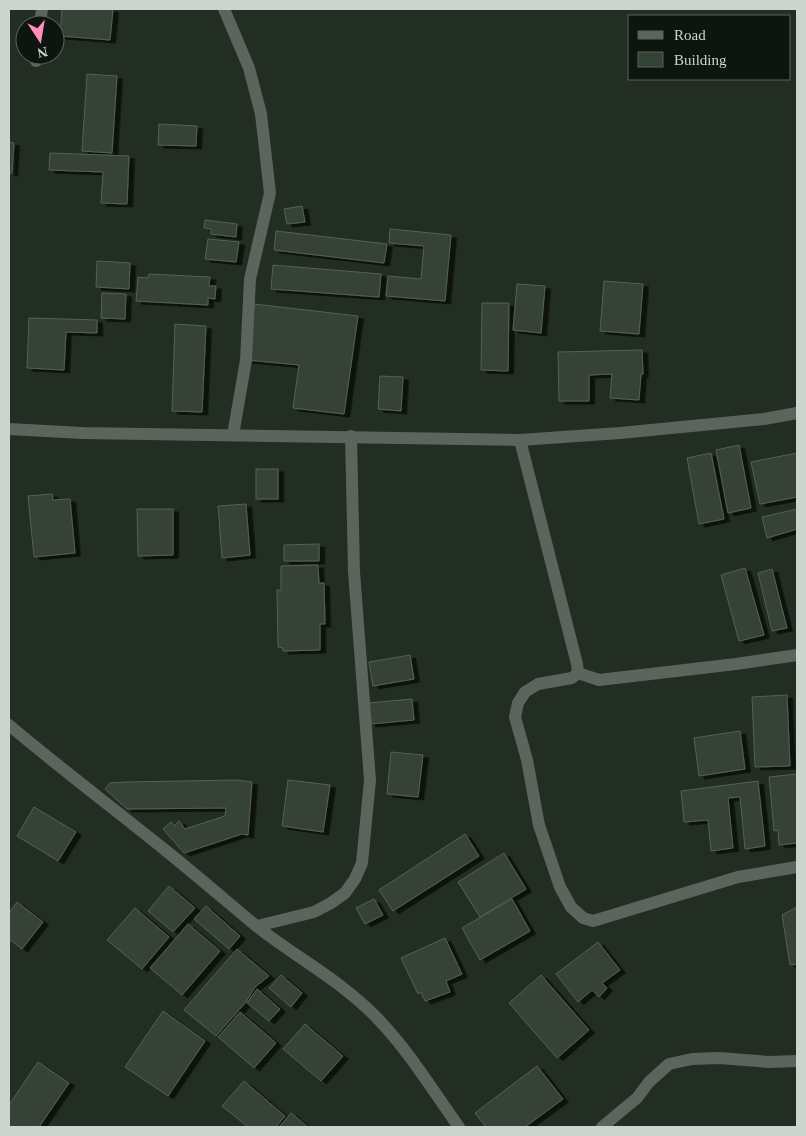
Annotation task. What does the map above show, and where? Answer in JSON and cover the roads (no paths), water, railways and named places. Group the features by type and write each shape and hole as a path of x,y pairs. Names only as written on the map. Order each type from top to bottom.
{"street":[{"path":"224,9 249,68 261,114 270,193 250,279 246,360 233,435"},
{"path":"9,429 82,433 520,440 630,432 797,413"},
{"path":"257,926 314,912 331,903 345,893 355,879 362,863 370,780 354,572 351,436"},
{"path":"520,440 578,673"},
{"path":"578,673 599,680 797,655"},
{"path":"578,673 572,678 538,684 525,692 518,703 515,717 527,760 539,825 560,887 571,907 583,918 593,921 738,877 797,867"},
{"path":"9,725 257,926 307,960 378,1018 398,1042 459,1127"},
{"path":"602,1127 637,1098 649,1082 669,1064 692,1059 719,1058 769,1062 797,1061"}]}
